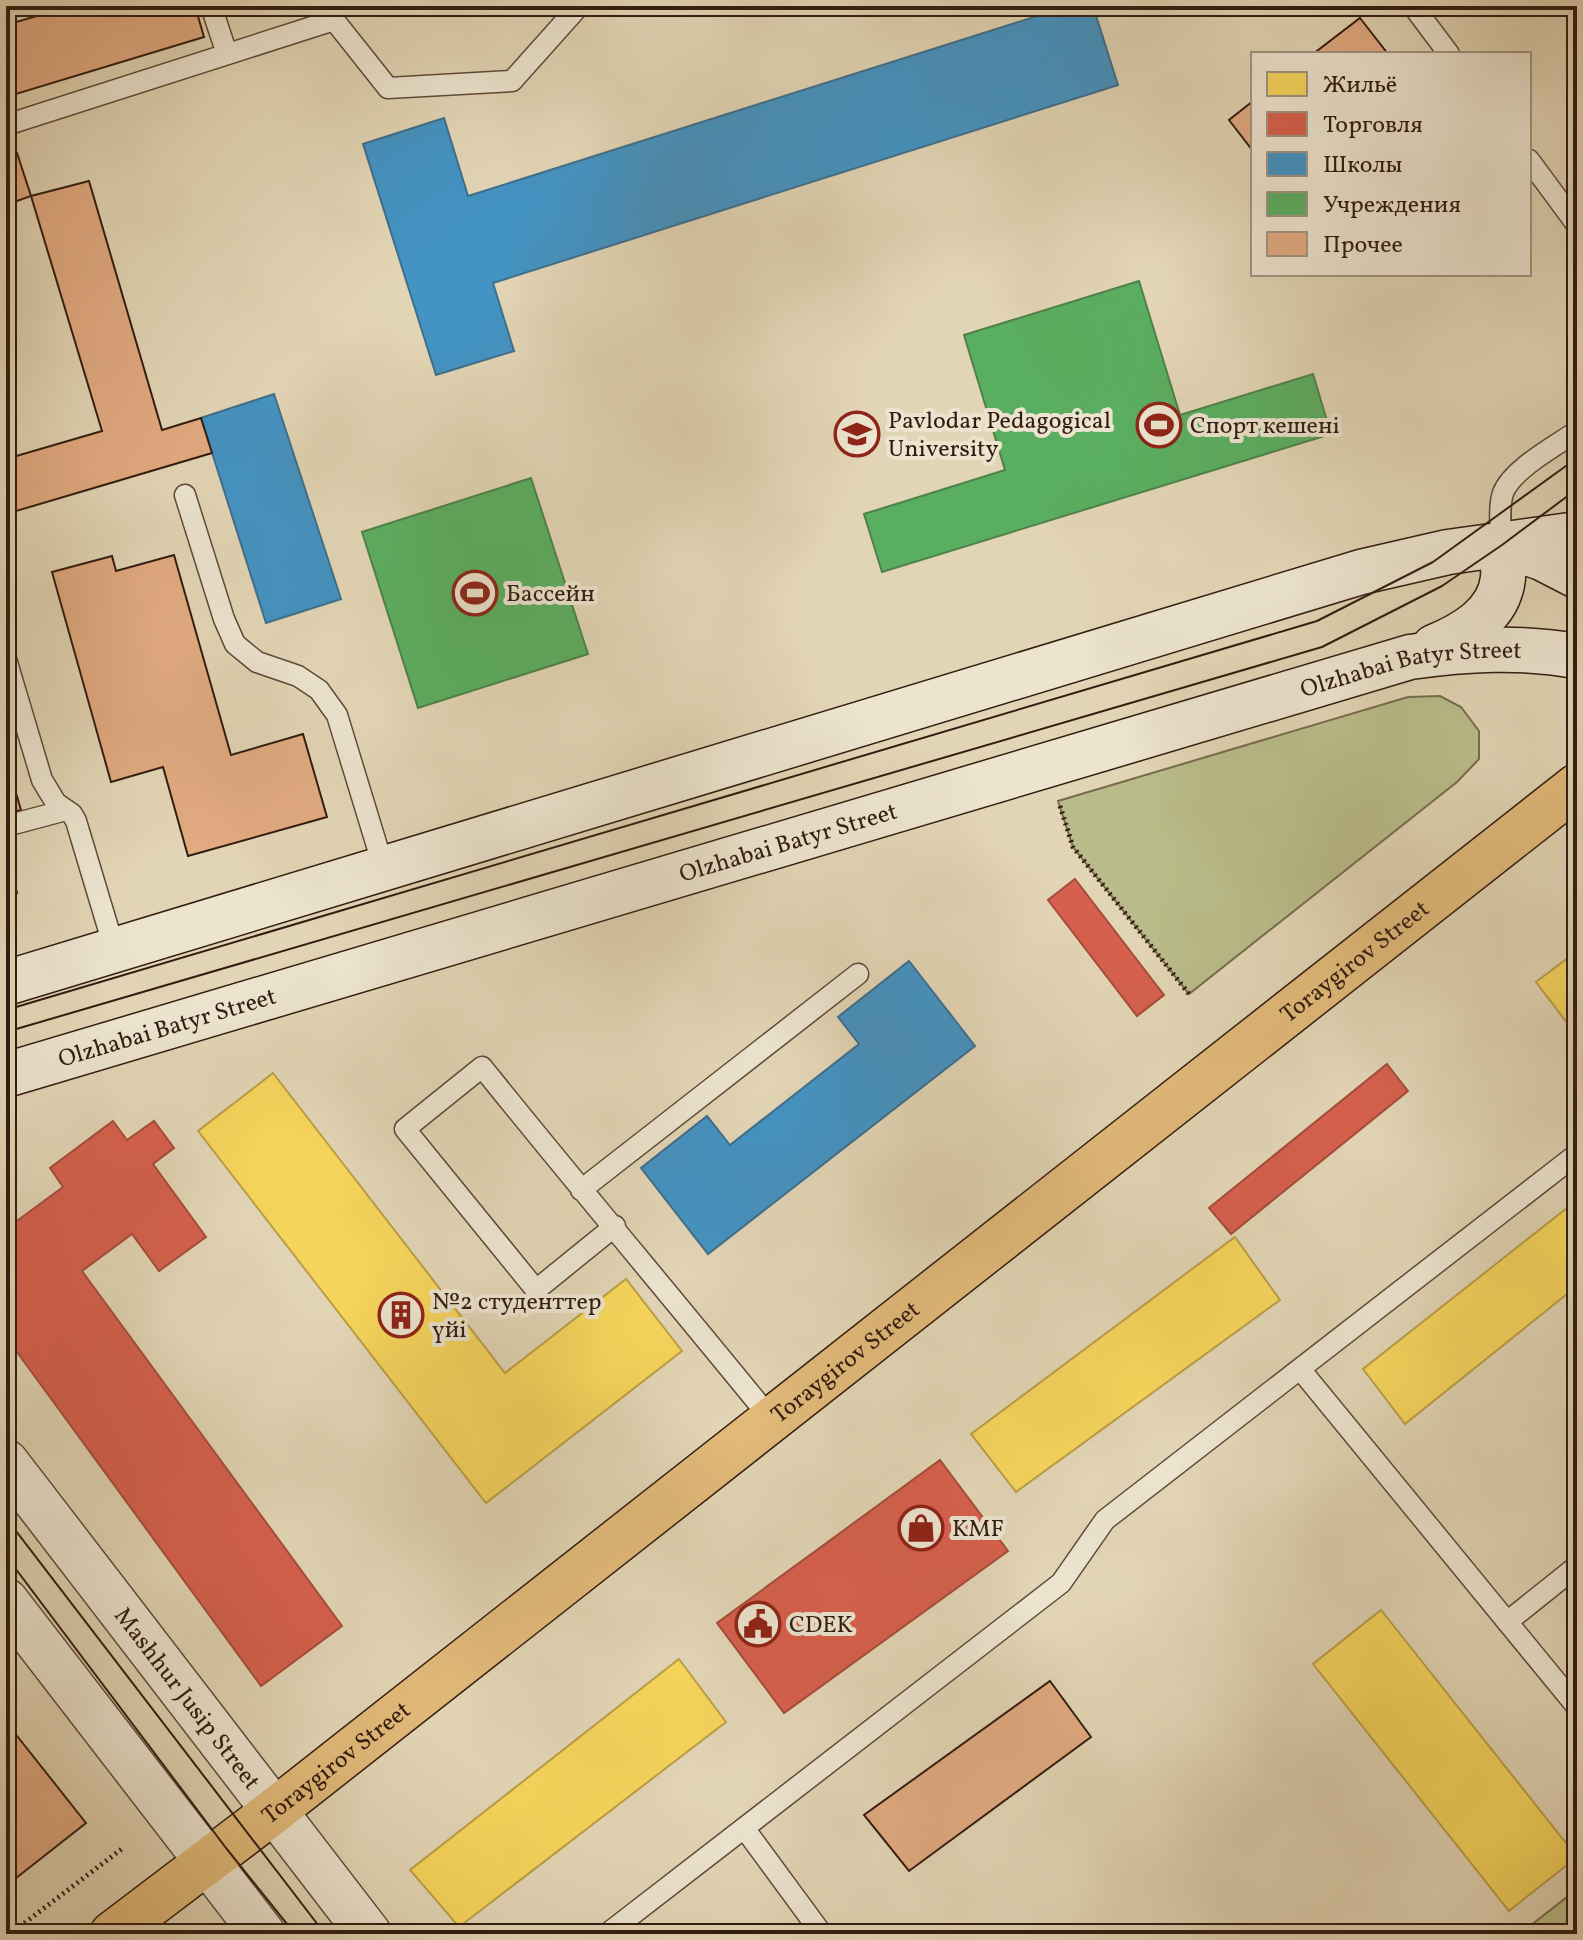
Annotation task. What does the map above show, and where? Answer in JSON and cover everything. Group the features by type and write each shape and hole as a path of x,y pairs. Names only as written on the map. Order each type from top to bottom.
{"main road":[{"path":"6,983 1361,572 1448,552 1577,534"},
{"path":"1502,545 1542,558 1577,576"},
{"path":"1410,657 1453,639 1479,623 1497,601 1503,579 1502,545"},
{"name":"Olzhabai Batyr Street","path":"6,1075 1410,657 1471,649 1553,652 1577,656"},
{"name":"Toraygirov Street","path":"112,1934 274,1811 1577,786"},
{"name":"Mashhur Jusip Street","path":"6,1462 369,1934"},
{"path":"6,1601 263,1934"}],"lane":[{"path":"211,6 227,54"},
{"path":"6,125 227,54 332,13 388,88 512,81 579,6"},
{"path":"1413,6 1448,52"},
{"path":"1531,163 1577,225"},
{"path":"1502,545 1503,494 1515,475 1577,431"},
{"path":"185,495 224,619 235,644 257,662 298,676 319,690 337,715 384,869"},
{"path":"6,659 42,780 48,792 76,821 115,951"},
{"path":"6,826 66,810"},
{"path":"581,1190 858,974"},
{"path":"615,1226 536,1290 405,1129 482,1067 581,1190 615,1226 771,1419"},
{"path":"607,1934 1061,1583 1105,1520 1577,1154"},
{"path":"1300,1369 1577,1707"},
{"path":"1507,1622 1577,1566"},
{"path":"744,1828 822,1934"}],"path":[{"path":"1058,801 1073,847 1189,994"},
{"path":"10,1934 123,1848"}],"green space":[{"path":"1440,696 1461,707 1479,731 1479,759 1457,782 1189,994 1073,847 1058,801 1408,697"},
{"path":"1577,1889 1577,1934 1520,1934"}],"building: Жильё":[{"path":"1577,951 1577,1036 1536,982"},
{"name":"№2 студенттер үйі","path":"273,1073 505,1373 626,1279 682,1351 486,1503 198,1131"},
{"path":"1577,1200 1577,1286 1405,1424 1363,1369"},
{"path":"1235,1237 1280,1300 1016,1492 971,1434"},
{"path":"1381,1610 1577,1857 1509,1911 1313,1664"},
{"path":"679,1659 726,1722 459,1927 410,1870"}],"building: Торговля":[{"path":"1075,879 1164,995 1137,1016 1048,900"},
{"path":"1387,1064 1408,1091 1231,1234 1209,1208"},
{"path":"113,1121 127,1140 154,1121 174,1148 153,1164 206,1237 159,1271 132,1234 82,1271 342,1626 261,1686 6,1337 6,1229 63,1187 50,1168"},
{"path":"940,1460 1008,1551 784,1713 717,1623"}],"building: Школы":[{"path":"1069,6 1093,6 1118,85 493,283 514,351 436,375 363,144 444,118 468,196"},
{"path":"274,394 341,599 266,623 201,418"},
{"path":"909,961 975,1046 708,1254 641,1168 707,1116 730,1145 859,1044 838,1017"}],"building: Учреждения":[{"name":"Спорт кешені","path":"1139,281 1180,415 1313,374 1331,434 882,572 864,514 1005,470 964,335"},
{"name":"Бассейн","path":"531,478 588,654 418,708 362,532"}],"building: Прочее":[{"path":"71,6 195,6 204,37 6,97 6,25"},
{"path":"418,6 454,6 421,16"},
{"path":"1360,18 1386,52 1316,52"},
{"path":"1251,103 1251,148 1229,120"},
{"path":"17,153 31,196 6,205 6,156"},
{"path":"89,181 162,430 201,418 212,453 6,514 6,459 102,431 31,196"},
{"path":"174,555 231,755 303,734 327,817 188,856 163,767 111,782 52,572 112,556 116,571"},
{"path":"6,759 21,810 6,814"},
{"path":"10,868 17,893 6,896 6,869"},
{"path":"1050,1681 1091,1737 909,1871 864,1815"},
{"path":"6,1722 86,1823 6,1886"}],"tram line":[{"path":"6,1010 1317,621 1433,562 1577,458"},
{"path":"6,1032 1322,647 1442,586 1577,489"},
{"path":"6,1518 325,1934"},
{"path":"6,1556 226,1848 295,1934"}],"place":[{"name":"Спорт кешені","path":"1159,425"},
{"name":"Pavlodar Pedagogical University","path":"857,434"},
{"name":"Бассейн","path":"475,593"},
{"name":"№2 студенттер үйі","path":"401,1315"},
{"name":"KMF","path":"921,1528"},
{"name":"CDEK","path":"758,1624"}]}
